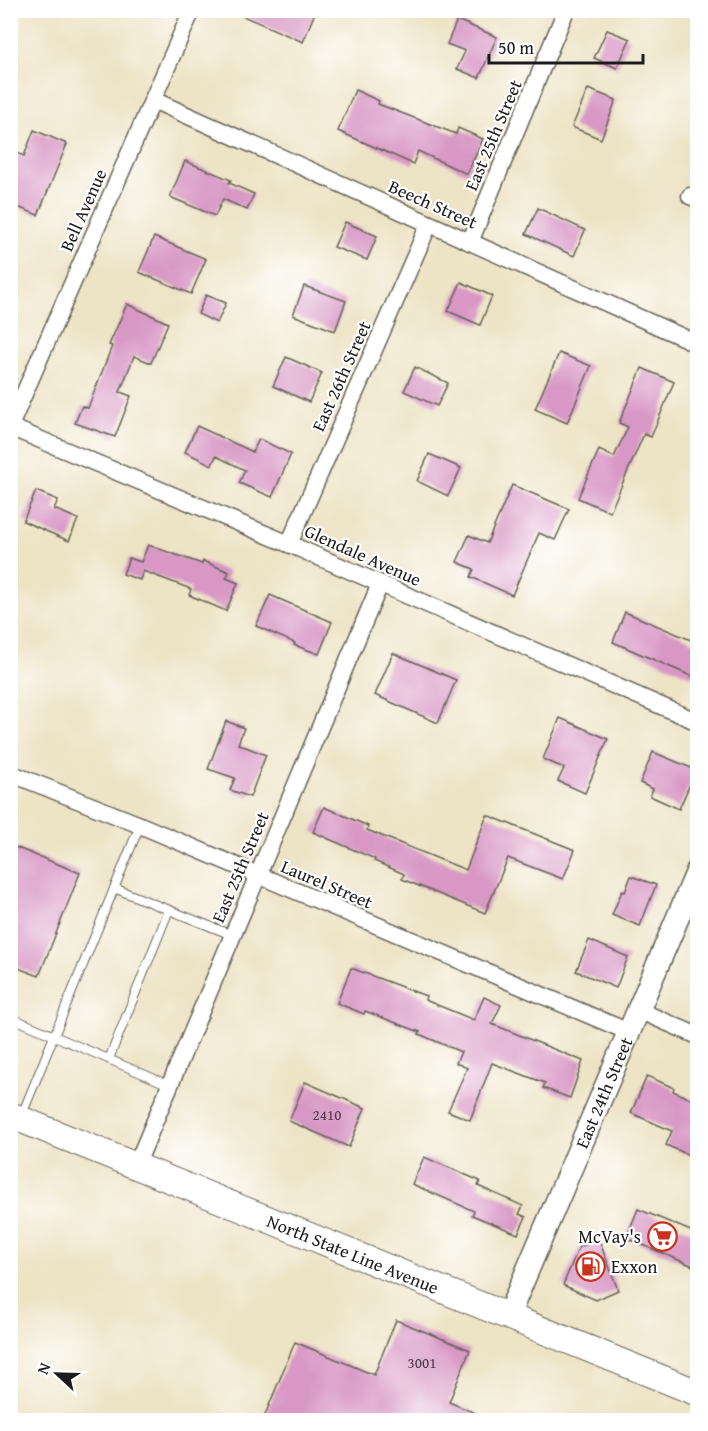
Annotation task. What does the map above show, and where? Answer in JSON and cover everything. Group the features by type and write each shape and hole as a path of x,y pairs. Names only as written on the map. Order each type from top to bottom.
{"main road":[{"name":"East 24th Street","path":"508,1316 698,870"},
{"name":"North State Line Avenue","path":"15,1117 698,1393"}],"street":[{"name":"Bell Avenue","path":"10,426 192,10"},
{"name":"East 25th Street","path":"470,242 566,10"},
{"name":"Beech Street","path":"153,100 698,344"},
{"name":"East 26th Street","path":"289,544 429,224"},
{"name":"Glendale Avenue","path":"10,426 289,544 698,722"},
{"name":"East 25th Street","path":"136,1166 380,584"},
{"name":"Laurel Street","path":"10,773 140,825 629,1032"},
{"path":"638,1010 698,1036"}],"lane":[{"path":"15,1117 53,1035 140,825"},
{"path":"114,888 232,935"},
{"path":"109,1059 170,910"},
{"path":"10,1017 169,1085"}],"building":[{"path":"229,10 316,10 303,42"},
{"path":"457,20 497,37 479,78 457,69 465,51 447,44"},
{"path":"607,30 630,39 617,68 594,58"},
{"path":"588,89 616,100 601,139 572,127"},
{"path":"355,90 379,101 378,104 456,134 458,128 483,139 467,174 418,151 413,164 338,131"},
{"path":"34,130 67,144 38,215 10,204 10,150 24,156"},
{"path":"185,161 231,180 229,183 254,194 247,210 223,199 215,216 170,197"},
{"path":"538,208 585,230 574,256 526,234"},
{"path":"345,222 377,236 367,260 334,247"},
{"path":"154,237 206,259 191,294 139,272"},
{"path":"461,282 492,296 480,325 448,311"},
{"path":"304,286 346,301 335,331 293,315"},
{"path":"206,295 226,303 217,323 198,314"},
{"path":"127,304 168,323 151,363 134,356 120,392 131,396 115,437 75,423 82,406 88,408 112,346 109,345"},
{"path":"559,353 591,366 567,423 535,409"},
{"path":"286,357 322,373 309,402 273,386"},
{"path":"415,367 448,383 437,406 404,391"},
{"path":"642,368 674,382 651,437 644,434 610,512 578,498 599,450 614,457 628,427 619,423"},
{"path":"197,426 253,452 259,439 291,454 272,497 239,483 245,470 216,456 212,465 185,452"},
{"path":"429,454 461,468 448,496 417,481"},
{"path":"512,485 569,509 555,540 539,533 512,595 471,577 474,569 457,562 469,535 487,543"},
{"path":"36,491 58,500 54,509 78,519 69,541 23,521"},
{"path":"148,545 202,564 203,561 229,572 226,578 238,583 226,611 189,595 191,589 143,571 140,580 123,574 129,558 141,562"},
{"path":"270,595 332,622 319,654 294,645 295,643 256,626"},
{"path":"625,612 698,643 698,679 613,642"},
{"path":"393,653 456,680 438,723 375,695"},
{"path":"560,718 608,739 585,793 558,781 564,768 543,759"},
{"path":"226,721 244,728 238,744 266,755 250,797 230,790 235,778 208,769"},
{"path":"653,752 696,770 679,809 650,796 653,789 640,783"},
{"path":"324,807 368,826 367,830 466,870 487,815 575,850 563,879 508,858 485,913 402,879 404,874 313,832"},
{"path":"10,845 80,873 39,976 10,965"},
{"path":"631,876 656,885 640,926 612,915"},
{"path":"589,940 628,957 616,988 576,971"},
{"path":"351,968 426,996 425,1000 474,1020 484,997 501,1005 492,1024 583,1061 570,1098 543,1088 545,1083 492,1063 470,1120 448,1111 467,1068 456,1063 461,1052 419,1034 420,1032 337,1003"},
{"path":"647,1076 698,1102 698,1159 666,1145 672,1131 631,1113"},
{"path":"305,1082 365,1108 349,1147 289,1121"},
{"path":"424,1157 480,1181 478,1186 523,1206 519,1214 526,1217 518,1234 472,1215 474,1211 412,1184"},
{"name":"McVay's","path":"638,1209 698,1234 698,1268 626,1238"},
{"name":"Exxon","path":"599,1240 618,1290 596,1300 563,1285 579,1247"},
{"path":"396,1320 470,1350 449,1402 492,1420 263,1420 295,1342 374,1375"}],"place":[{"name":"McVay's","path":"662,1236"},
{"name":"Exxon","path":"590,1266"}]}
